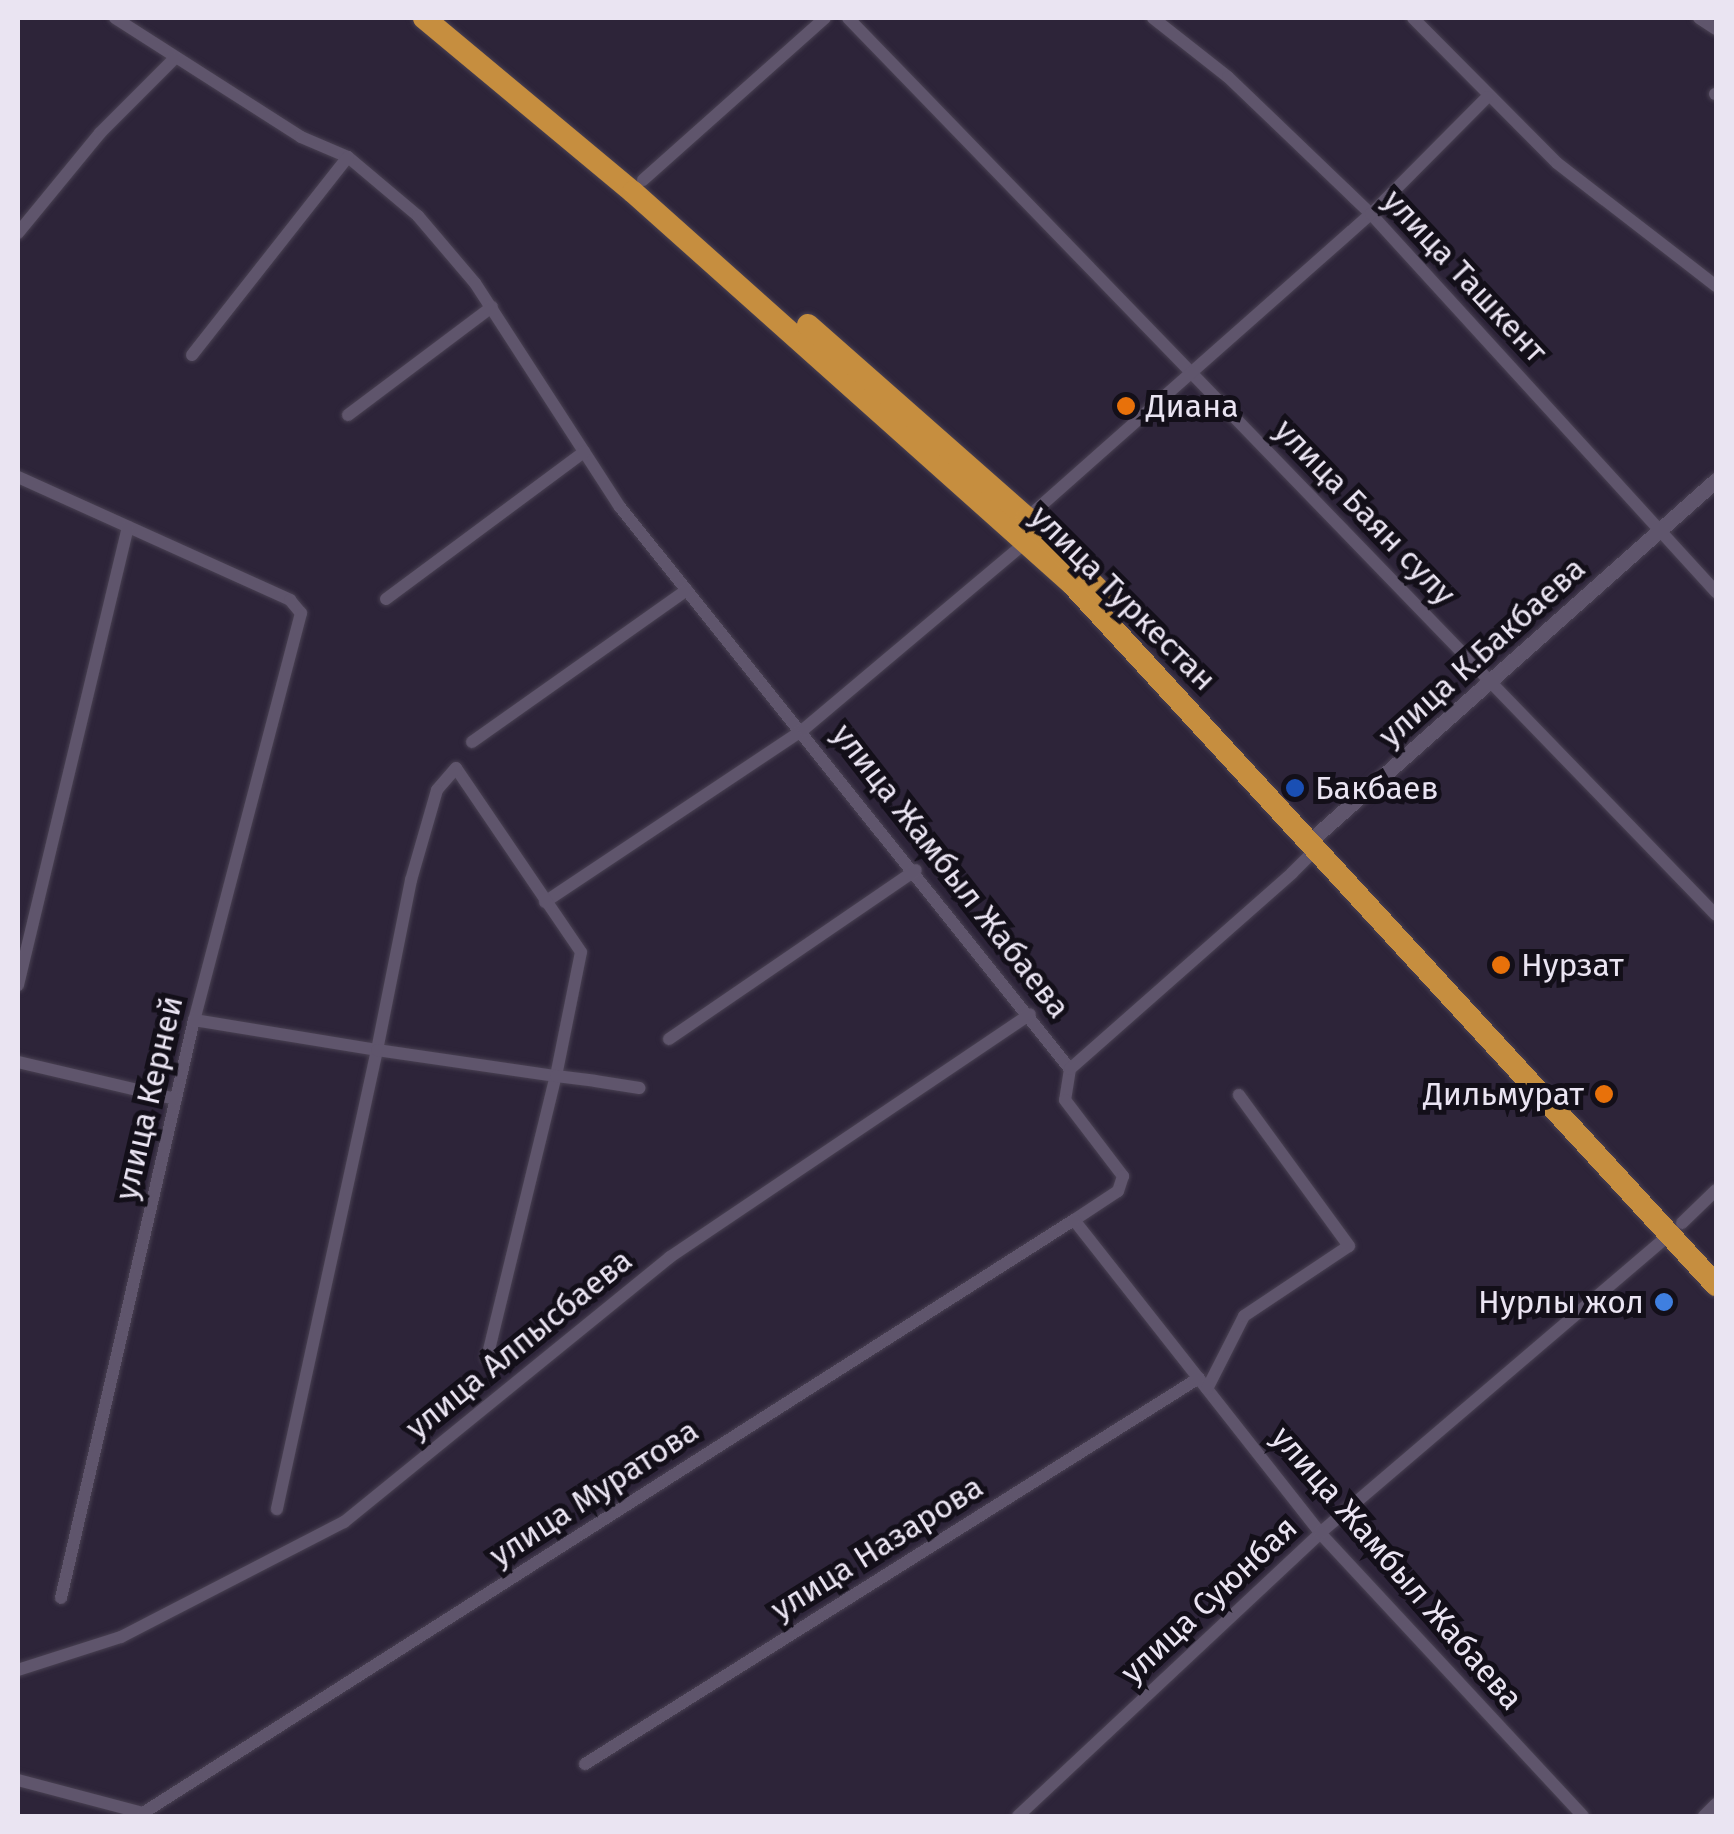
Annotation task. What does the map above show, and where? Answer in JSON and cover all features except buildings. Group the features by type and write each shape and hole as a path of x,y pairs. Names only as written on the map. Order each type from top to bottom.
{"highway":[{"name":"улица Туркестан","path":"424,18 648,205 1072,584 1317,835"},
{"name":"улица Туркестан","path":"449,18 643,180 1027,518 1676,1228 1716,1262"},
{"name":"улица Туркестан","path":"1676,1228 1716,1285"}],"street":[{"name":"улица Жамбыл Жабаева","path":"115,18 301,138 348,156 418,216 492,307 584,452 687,590 804,729 1070,1069 1066,1100 1124,1176 1118,1191 1074,1220 1320,1532 1583,1816"},
{"name":"улица Баян сулу","path":"848,18 1716,915"},
{"name":"улица Ташкент","path":"1153,18 1228,77 1371,214 1716,592"},
{"path":"1413,18 1486,97 1556,163 1716,286"},
{"path":"1698,18 1716,29"},
{"path":"643,180 816,20"},
{"path":"18,234 100,133 175,58"},
{"path":"1027,518 1371,214 1486,97"},
{"path":"192,355 348,156"},
{"path":"348,415 492,307"},
{"path":"386,599 584,452"},
{"path":"18,477 128,527 18,985"},
{"name":"улица К.Бакбаева","path":"1070,1069 1292,873 1311,854 1317,835 1716,480"},
{"name":"улица Керней","path":"61,1598 194,1020 301,613 290,600 128,527"},
{"path":"545,902 804,729 1025,543"},
{"path":"472,742 687,590"},
{"path":"277,1509 378,1050 411,880 436,790 456,768 581,952 556,1076 488,1358"},
{"path":"669,1039 916,870"},
{"name":"улица Алпысбаева","path":"18,1670 121,1637 344,1522 670,1257 1030,1014"},
{"path":"194,1020 639,1088"},
{"path":"18,1062 176,1099"},
{"path":"1203,1384 1244,1316 1349,1246 1239,1096"},
{"name":"улица Суюнбая","path":"1018,1816 1320,1532 1716,1190"},
{"name":"улица Муратова","path":"149,1815 1074,1220"},
{"name":"улица Назарова","path":"585,1764 1203,1384"},
{"path":"18,1780 106,1810 149,1815"},
{"path":"1704,1816 1716,1804"}],"place":[{"name":"Диана","path":"1126,406"},
{"name":"Бакбаев","path":"1295,788"},
{"name":"Нурзат","path":"1501,965"},
{"name":"Дильмурат","path":"1604,1094"},
{"name":"Нурлы жол","path":"1664,1302"}]}
